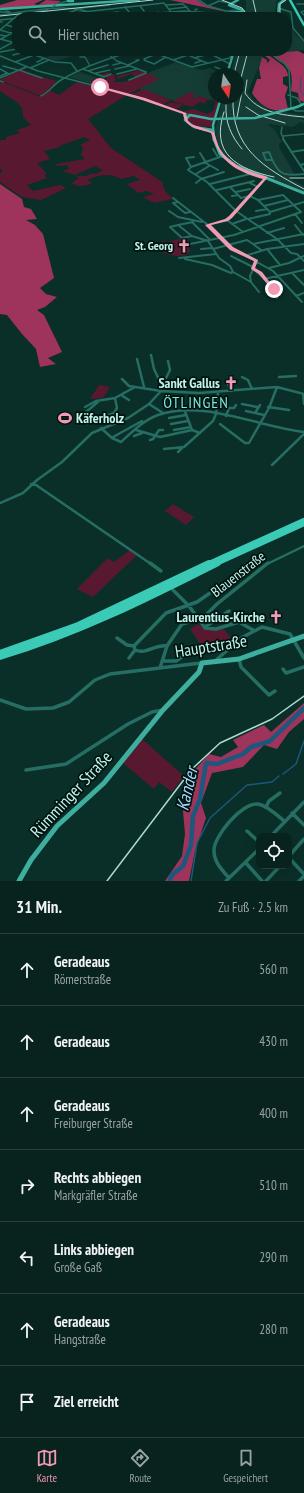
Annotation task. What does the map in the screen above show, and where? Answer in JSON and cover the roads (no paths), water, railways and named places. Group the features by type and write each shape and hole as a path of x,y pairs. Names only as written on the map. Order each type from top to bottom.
{"highway":[{"path":"291,1 304,24"},
{"path":"296,11 303,16"},
{"path":"296,11 296,19"},
{"path":"0,653 53,636 98,618 228,554 304,520"},
{"path":"0,658 55,640 100,622 238,553 304,524"}],"main road":[{"path":"0,9 73,2 81,5 139,0"},
{"path":"237,0 230,3 230,6 240,12"},
{"path":"278,12 279,3 284,0"},
{"path":"229,68 232,56"},
{"path":"220,104 213,130 215,148 235,167 250,174 266,178 304,193"},
{"path":"213,130 207,130 189,124 185,120 188,116 235,120 257,118 279,114 301,105"},
{"name":"Hauptstraße","path":"202,663 239,659 304,636"},
{"name":"Rümminger Straße","path":"19,881 38,851 57,826 104,783 163,710 199,672 202,663"}],"street":[{"path":"199,0 208,6 234,12"},
{"path":"297,4 304,5 302,0"},
{"path":"208,6 219,1 230,3"},
{"path":"51,9 55,6 73,2"},
{"path":"80,9 91,12 153,4 164,3 166,5 182,3 191,12"},
{"path":"153,4 159,12"},
{"path":"32,12 51,9 80,9 110,5"},
{"path":"166,5 170,11"},
{"path":"139,6 145,12 191,12 195,9 211,12"},
{"path":"125,7 129,12"},
{"path":"170,11 187,7"},
{"path":"278,8 285,8 290,12"},
{"path":"42,12 77,9"},
{"path":"70,12 77,9"},
{"path":"115,9 118,12"},
{"path":"200,9 204,11"},
{"path":"15,12 45,10"},
{"path":"0,13 6,11"},
{"path":"303,16 301,12 304,11"},
{"path":"0,13 12,12"},
{"path":"1,22 3,20 12,19"},
{"path":"0,30 12,20"},
{"path":"6,26 12,28"},
{"path":"292,26 293,31 304,41"},
{"path":"0,30 11,33"},
{"path":"0,39 11,33"},
{"path":"0,35 6,36"},
{"path":"0,39 12,42"},
{"path":"1,48 12,42"},
{"path":"1,48 9,50"},
{"path":"0,52 12,50"},
{"path":"0,56 26,67 138,97 188,116"},
{"path":"14,62 29,56"},
{"path":"40,56 57,62 71,63 74,70 78,72"},
{"path":"37,62 50,56"},
{"path":"102,56 104,61"},
{"path":"110,56 122,63 146,72 129,80"},
{"path":"41,96 48,92 52,85 65,78 90,66 118,56"},
{"path":"152,56 144,60 154,64 166,57"},
{"path":"163,56 193,67 230,58 231,56"},
{"path":"173,60 183,56"},
{"path":"190,56 207,64"},
{"path":"194,58 202,56"},
{"path":"213,56 230,64"},
{"path":"272,56 288,68 291,78 288,93 291,108 296,111 304,111"},
{"path":"80,58 85,57 90,66"},
{"path":"0,59 4,58"},
{"path":"30,68 49,60"},
{"path":"115,69 138,61"},
{"path":"195,63 201,61"},
{"path":"113,65 122,63"},
{"path":"88,71 108,65"},
{"path":"3,66 42,78"},
{"path":"3,82 0,78 8,73 26,67"},
{"path":"0,69 8,73"},
{"path":"83,69 104,76 111,74"},
{"path":"117,74 138,69"},
{"path":"96,74 110,70"},
{"path":"288,93 296,97 301,105"},
{"path":"271,160 266,160 263,153 269,152 276,169 286,175 304,173 281,133 282,126"},
{"path":"283,136 304,134"},
{"path":"215,148 218,157"},
{"path":"291,152 304,150"},
{"path":"200,153 204,162 218,170"},
{"path":"191,167 223,156"},
{"path":"194,157 186,158 191,167 188,169 210,184 236,212 277,239 291,253 297,254 304,261"},
{"path":"188,162 192,161"},
{"path":"300,165 304,164"},
{"path":"195,175 209,166"},
{"path":"196,183 224,172"},
{"path":"210,184 250,174"},
{"path":"208,225 227,220 266,178"},
{"path":"229,179 236,185"},
{"path":"216,190 254,181"},
{"path":"248,182 258,187"},
{"path":"230,187 241,198 250,196 258,200 270,212"},
{"path":"235,192 250,189"},
{"path":"232,196 238,195"},
{"path":"190,244 243,232 301,212 281,195 258,200"},
{"path":"173,198 208,225 228,245 248,255 278,276 302,302"},
{"path":"264,206 288,200"},
{"path":"177,202 172,204 186,213 190,212"},
{"path":"232,224 270,214 270,212 304,202"},
{"path":"259,216 256,212 267,209"},
{"path":"169,211 178,217 193,222 209,240 216,254 233,272 251,282 259,292"},
{"path":"262,212 265,215"},
{"path":"295,214 302,223"},
{"path":"227,220 243,232"},
{"path":"204,222 193,222 170,227 182,238 192,236 209,240"},
{"path":"178,225 192,236"},
{"path":"295,225 304,234"},
{"path":"267,233 284,228"},
{"path":"253,244 304,234"},
{"path":"201,249 213,248 247,240 261,250"},
{"path":"248,255 261,250 304,244"},
{"path":"267,249 280,265"},
{"path":"179,258 216,254"},
{"path":"231,256 253,267 260,273 274,289 277,298"},
{"path":"268,268 289,263 304,256"},
{"path":"185,258 212,265 231,273 233,272"},
{"path":"251,282 250,276 257,261"},
{"path":"264,279 304,270"},
{"path":"292,272 304,285"},
{"path":"296,296 304,293"},
{"path":"151,355 154,369 162,386"},
{"path":"137,359 144,388"},
{"path":"0,503 23,493 31,484 62,462 90,435 102,428 124,420 149,404 161,391 170,370 168,361"},
{"path":"279,377 296,376"},
{"path":"242,377 248,380 252,389"},
{"path":"122,379 127,385 135,387 199,394 277,387 304,394 304,404"},
{"path":"231,391 227,382 234,380"},
{"path":"85,407 99,400 115,398 135,387"},
{"path":"220,424 247,443 261,425 268,407 275,397 277,387"},
{"path":"178,452 213,421 216,414 218,392"},
{"path":"121,395 129,400"},
{"path":"87,424 114,413 117,408 115,398"},
{"path":"86,412 99,400"},
{"path":"149,404 152,408 160,410 163,413"},
{"path":"242,404 259,406 255,412"},
{"path":"226,416 230,408 234,408 236,405"},
{"path":"268,407 289,410"},
{"path":"184,409 191,429"},
{"path":"113,436 142,421 163,413 184,409 226,416 276,430 304,433"},
{"path":"246,411 264,415"},
{"path":"169,418 186,415"},
{"path":"102,428 112,438 121,442 136,430 142,421"},
{"path":"171,424 188,421"},
{"path":"174,430 191,429 200,433"},
{"path":"136,430 155,436 165,436 191,429"},
{"path":"150,440 159,430 163,430"},
{"path":"134,436 142,433"},
{"path":"272,465 304,433"},
{"path":"164,449 184,447"},
{"path":"31,484 161,571"},
{"name":"Blauenstraße","path":"160,668 167,646 182,624 200,620 205,617 217,604 248,581 267,564 304,546"},
{"path":"173,590 190,606 205,628"},
{"path":"129,658 134,648 166,613 173,609 190,606 210,593"},
{"path":"205,628 229,611"},
{"path":"205,628 223,628 239,622 253,630"},
{"path":"215,661 215,659 236,642 253,630 262,627 290,634 295,639 304,658"},
{"path":"117,638 139,652 160,645 167,646"},
{"path":"162,661 176,661 189,652"},
{"path":"239,659 241,667 270,695 275,691"},
{"name":"Hauptstraße","path":"0,700 26,709 53,708 69,702 95,680 106,675 119,672 202,663"},
{"path":"283,670 286,673 304,667"},
{"name":"Rümminger Straße","path":"26,770 67,764 138,719 152,712 163,710"},
{"path":"266,807 269,801 280,793"},
{"path":"274,833 304,802"},
{"path":"256,852 227,880 216,862 213,848 216,838 245,808 256,804 266,807 284,821"},
{"path":"292,813 304,825"},
{"path":"247,831 256,839"},
{"path":"292,854 304,840"},
{"path":"292,860 304,874 299,881"},
{"path":"246,863 261,881"},
{"path":"266,881 277,869"}],"waterway":[{"path":"197,0 205,5"},
{"path":"231,10 237,10"},
{"path":"301,78 300,89 304,95"},
{"name":"Kander","path":"170,881 171,876 183,866 191,845 193,816 200,799 206,763 217,764 243,754 251,747 270,741 304,708"},
{"path":"283,774 296,764 304,741"},
{"path":"191,881 197,843 210,818 247,785 272,782 279,776"}],"tram line":[{"path":"280,12 280,4 286,0"}],"railway":[{"path":"38,12 153,0"},
{"path":"222,0 242,8 245,12"},
{"path":"253,0 256,12"},
{"path":"0,16 12,15"},
{"path":"236,68 239,56"},
{"path":"244,68 247,56"},
{"path":"247,80 245,93 250,100 257,105 271,112 304,117"},
{"path":"233,104 234,115 238,130 244,143 253,154 263,164 276,173 304,189"},
{"path":"237,117 240,104"},
{"path":"226,105 228,123 235,139 242,149"},
{"path":"246,107 258,115 285,123"},
{"path":"224,112 221,127 221,139 224,149 230,157 238,164 261,174 274,177"},
{"path":"290,178 304,178"},
{"path":"107,881 192,769 220,743 272,719 304,696"}],"place":[{"name":"St. Georg","path":"184,246"},
{"name":"Sankt Gallus","path":"231,383"},
{"name":"Käferholz","path":"65,418"},
{"name":"Laurentius-Kirche","path":"276,617"}],"district":[{"name":"ÖTLINGEN","path":"196,402"}]}
